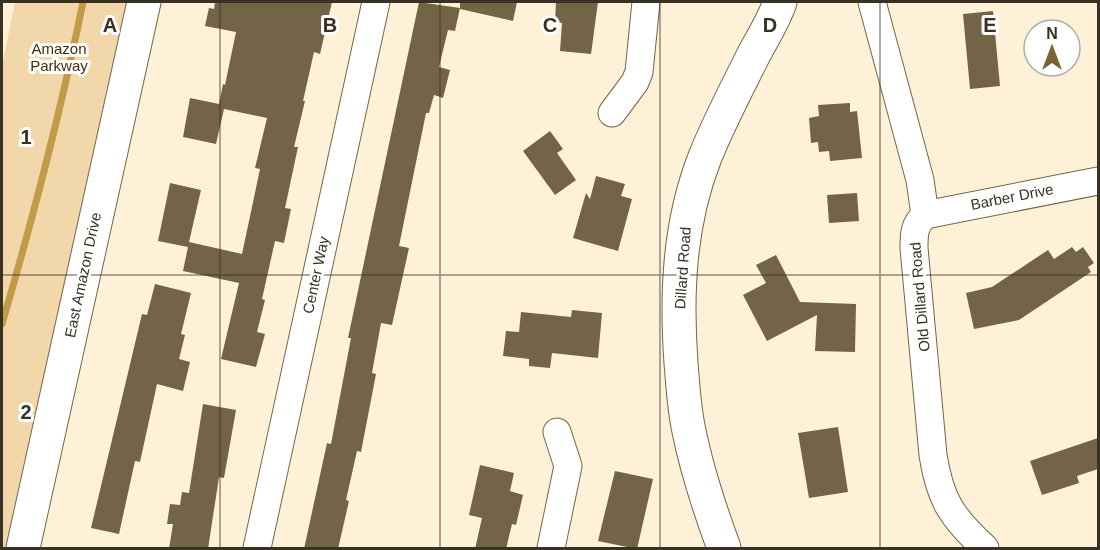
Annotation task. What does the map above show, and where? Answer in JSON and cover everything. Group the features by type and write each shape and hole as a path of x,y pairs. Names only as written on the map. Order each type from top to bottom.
{"street":[{"name":"East Amazon Drive","path":"23,549 144,2"},
{"name":"Center Way","path":"257,549 376,2"},
{"path":"612,113 635,82 639,72 646,2"},
{"name":"Dillard Road","path":"724,549 708,507 688,428 680,349 681,257 685,224 693,190 705,157 780,2"},
{"path":"872,2 920,180 925,215"},
{"name":"Barber Drive","path":"925,215 1098,181"},
{"name":"Old Dillard Road","path":"925,215 918,222 914,231 914,248 937,480 945,504 965,531 986,549"},
{"path":"551,549 568,466 557,432"}],"green space":[{"name":"Amazon Parkway","path":"15,2 128,2 33,438 6,548 2,548 2,66"}],"building":[{"path":"215,2 332,2 320,54 314,52 303,101 305,101 294,147 298,147 285,208 291,209 284,243 275,241 262,299 265,300 257,332 265,334 256,367 221,359 239,283 183,271 188,247 158,241 170,183 201,190 189,242 242,254 260,169 255,168 267,118 224,109 216,144 183,137 190,98 219,104 223,84 225,85 236,32 205,26 209,8 214,9"},
{"path":"419,2 460,8 455,31 448,30 439,67 450,70 443,98 434,95 429,113 426,113 399,246 409,248 392,325 381,323 372,373 376,374 361,452 357,451 346,500 349,501 338,549 304,549 327,443 331,444 351,338 348,338"},
{"path":"460,2 517,2 513,21 460,9"},
{"path":"556,2 598,2 591,54 560,51 562,23 555,22"},
{"path":"993,11 1000,86 970,89 963,14"},
{"path":"850,103 850,112 857,111 862,158 830,161 829,151 819,152 818,142 811,143 809,118 819,116 818,105"},
{"path":"550,131 563,149 557,153 576,180 555,195 523,151"},
{"path":"596,176 625,184 621,196 632,199 618,251 573,238 586,193 590,199"},
{"path":"857,193 859,221 829,223 827,195"},
{"path":"1072,247 1076,252 1083,247 1094,263 1088,267 1091,272 1019,320 974,329 966,293 992,287 1048,250 1054,259"},
{"path":"776,255 800,302 856,304 855,352 815,351 817,315 767,341 743,295 766,283 756,265"},
{"path":"155,284 191,293 181,334 185,335 179,359 190,362 183,391 157,384 140,462 135,461 119,534 91,528 142,314 147,315"},
{"path":"572,310 602,313 598,358 552,353 550,368 529,366 529,359 503,356 506,331 519,332 521,312 571,317"},
{"path":"203,404 236,410 224,478 219,477 208,549 169,549 173,524 167,524 170,504 180,505 182,492 189,493"},
{"path":"838,427 848,492 809,498 798,433"},
{"path":"1098,438 1098,469 1077,476 1079,483 1042,495 1030,461"},
{"path":"480,465 514,473 510,491 523,495 516,525 512,524 506,549 475,549 482,518 469,515"},
{"path":"615,471 653,479 637,549 598,541"}],"waterway":[{"path":"2,324 46,164 83,2"}]}
